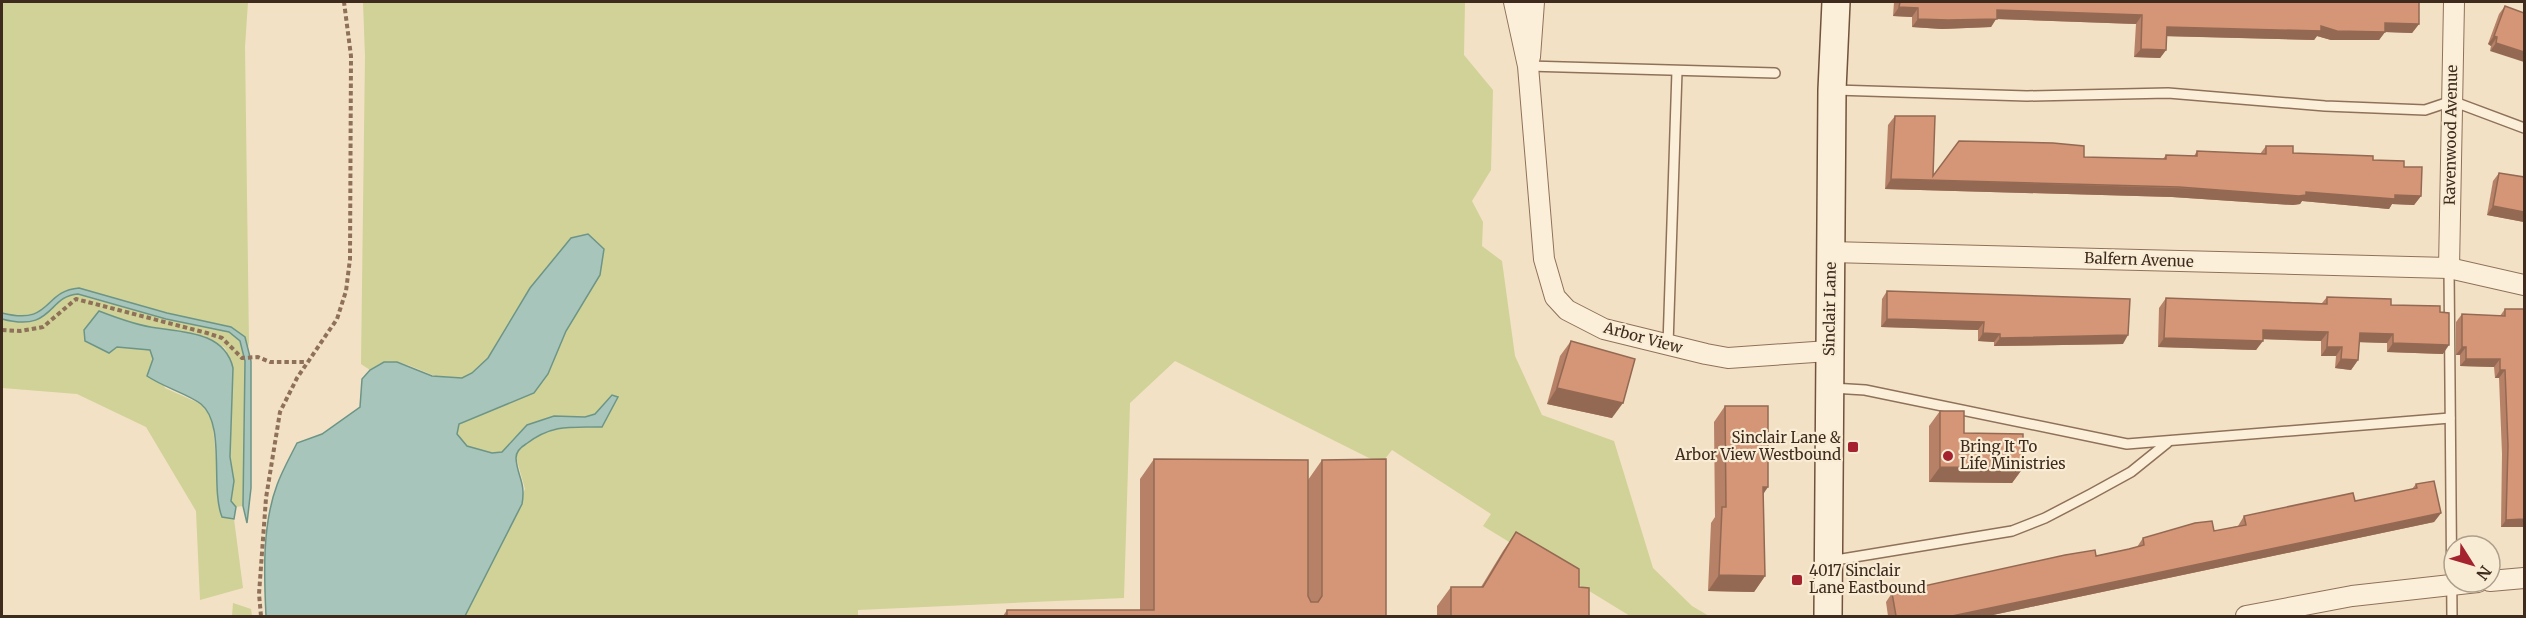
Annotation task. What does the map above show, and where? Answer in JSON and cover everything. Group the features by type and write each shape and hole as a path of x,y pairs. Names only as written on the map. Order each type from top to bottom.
{"main road":[{"name":"Sinclair Lane","path":"1828,616 1832,90 1836,2"}],"street":[{"name":"Arbor View","path":"1514,2 1528,66 1545,259 1555,297 1567,310 1604,329 1668,346 1728,358 1829,351"},
{"name":"Arbor View","path":"1528,66 1534,2"},
{"name":"Ravenwood Avenue","path":"2449,268 2454,2"},
{"name":"Balfern Avenue","path":"1830,252 2449,268 2524,285"},
{"path":"2502,580 2524,578"},
{"path":"2246,616 2352,596 2442,586"}],"lane":[{"path":"1528,66 1775,73"},
{"path":"1668,346 1677,71"},
{"path":"1832,90 2026,96 2168,93 2325,106 2425,110 2452,101 2524,128"},
{"path":"2449,268 2451,534"},
{"path":"1829,388 1865,390 2127,444 2167,443 2206,436 2450,418"},
{"path":"1827,561 2012,531 2045,518 2130,472 2167,443"},
{"path":"2452,594 2452,616"}],"path":[{"path":"261,616 259,594 266,498 280,412 307,362 337,319 346,291 350,259 351,56 344,2"},
{"path":"2,330 20,331 43,327 76,299 222,338 242,358 258,357 270,362 307,362"}],"green space":[{"path":"2,2 248,2 245,47 249,343 245,361 243,506 236,507 231,501 234,481 230,457 233,368 225,348 209,339 193,334 143,325 99,311 117,347 150,350 165,388 201,404 212,417 222,517 234,519 243,588 200,600 196,511 146,427 77,394 2,388"},
{"path":"363,2 1465,2 1464,55 1493,90 1491,170 1472,201 1483,222 1482,246 1502,261 1515,356 1542,415 1614,441 1653,568 1692,606 1709,616 1630,616 1483,526 1491,514 1392,450 1381,464 1175,361 1130,403 1124,598 858,610 858,616 465,616 525,489 516,457 518,450 542,432 562,427 602,427 612,395 596,414 585,417 554,416 527,425 502,452 492,453 467,446 456,434 459,424 534,393 548,374 566,331 600,275 530,288 491,354 474,372 463,378 441,377 397,362 386,362 370,370 361,364 365,56"},
{"path":"233,603 251,609 252,616 232,616"}],"water":[{"path":"588,234 604,249 600,275 566,331 548,374 534,393 459,424 457,434 467,446 492,453 502,452 527,425 554,416 585,417 595,414 612,395 618,397 602,427 571,427 553,430 535,438 518,451 516,458 523,490 522,504 465,616 266,616 266,533 272,500 297,443 322,434 360,407 362,379 370,370 384,362 397,362 432,376 462,378 472,373 488,358 530,288 571,238"},
{"path":"79,288 167,313 231,327 245,337 251,361 251,488 247,523 243,506 245,361 240,341 229,332 166,319 78,294 60,301 41,318 19,322 2,319 2,313 18,316 39,312 67,290"},
{"path":"99,311 142,325 203,336 213,341 229,356 233,368 230,457 234,481 231,501 236,507 234,519 222,517 217,490 215,441 209,413 196,400 147,376 153,359 150,350 117,347 109,353 85,341 84,330"}],"building":[{"path":"1900,2 2419,2 2419,24 2385,23 2385,32 2337,31 2321,26 2321,31 2167,27 2166,50 2141,49 2142,15 1997,10 1997,19 1918,19 1918,8 1899,7"},
{"path":"2505,6 2524,13 2524,52 2496,43 2497,37 2494,36"},
{"path":"1895,116 1935,116 1933,176 1959,141 2053,143 2084,146 2084,157 2166,159 2166,155 2197,156 2197,151 2266,154 2266,146 2293,146 2293,153 2373,156 2373,160 2404,161 2404,167 2422,167 2421,196 2395,195 2395,199 2306,192 2306,195 2299,196 2179,187 1891,179"},
{"path":"2499,173 2524,177 2524,212 2493,206"},
{"path":"1887,291 2130,299 2128,335 2000,338 2000,334 1983,333 1984,322 1887,319"},
{"path":"2327,297 2391,299 2391,305 2440,306 2440,312 2449,313 2449,345 2393,343 2393,334 2360,333 2358,360 2341,359 2342,347 2327,347 2328,332 2263,330 2263,341 2164,338 2166,298 2327,304"},
{"path":"2505,309 2524,309 2524,519 2506,520 2508,446 2505,370 2500,370 2500,359 2466,359 2466,347 2462,347 2462,314 2505,316"},
{"path":"1571,341 1635,359 1623,403 1557,388"},
{"path":"1725,406 1768,406 1768,487 1763,487 1765,576 1719,575 1722,507 1726,507"},
{"path":"1940,411 1964,411 1964,433 2023,434 2023,468 1940,467"},
{"path":"1154,459 1308,460 1308,596 1311,602 1318,602 1322,596 1322,460 1386,459 1386,616 1007,616 1007,610 1154,610"},
{"path":"2434,481 2441,513 1952,616 1896,616 1892,593 2065,555 2095,550 2096,556 2129,549 2144,545 2143,538 2195,523 2212,521 2214,531 2246,525 2244,516 2353,493 2355,501 2417,488 2416,484"},
{"path":"1516,532 1579,569 1579,587 1589,588 1589,616 1451,616 1451,587 1483,587"}],"place":[{"name":"Sinclair Lane & Arbor View Westbound","path":"1853,447"},
{"name":"Bring It To Life Ministries","path":"1948,456"},
{"name":"4017 Sinclair Lane Eastbound","path":"1797,580"}]}
